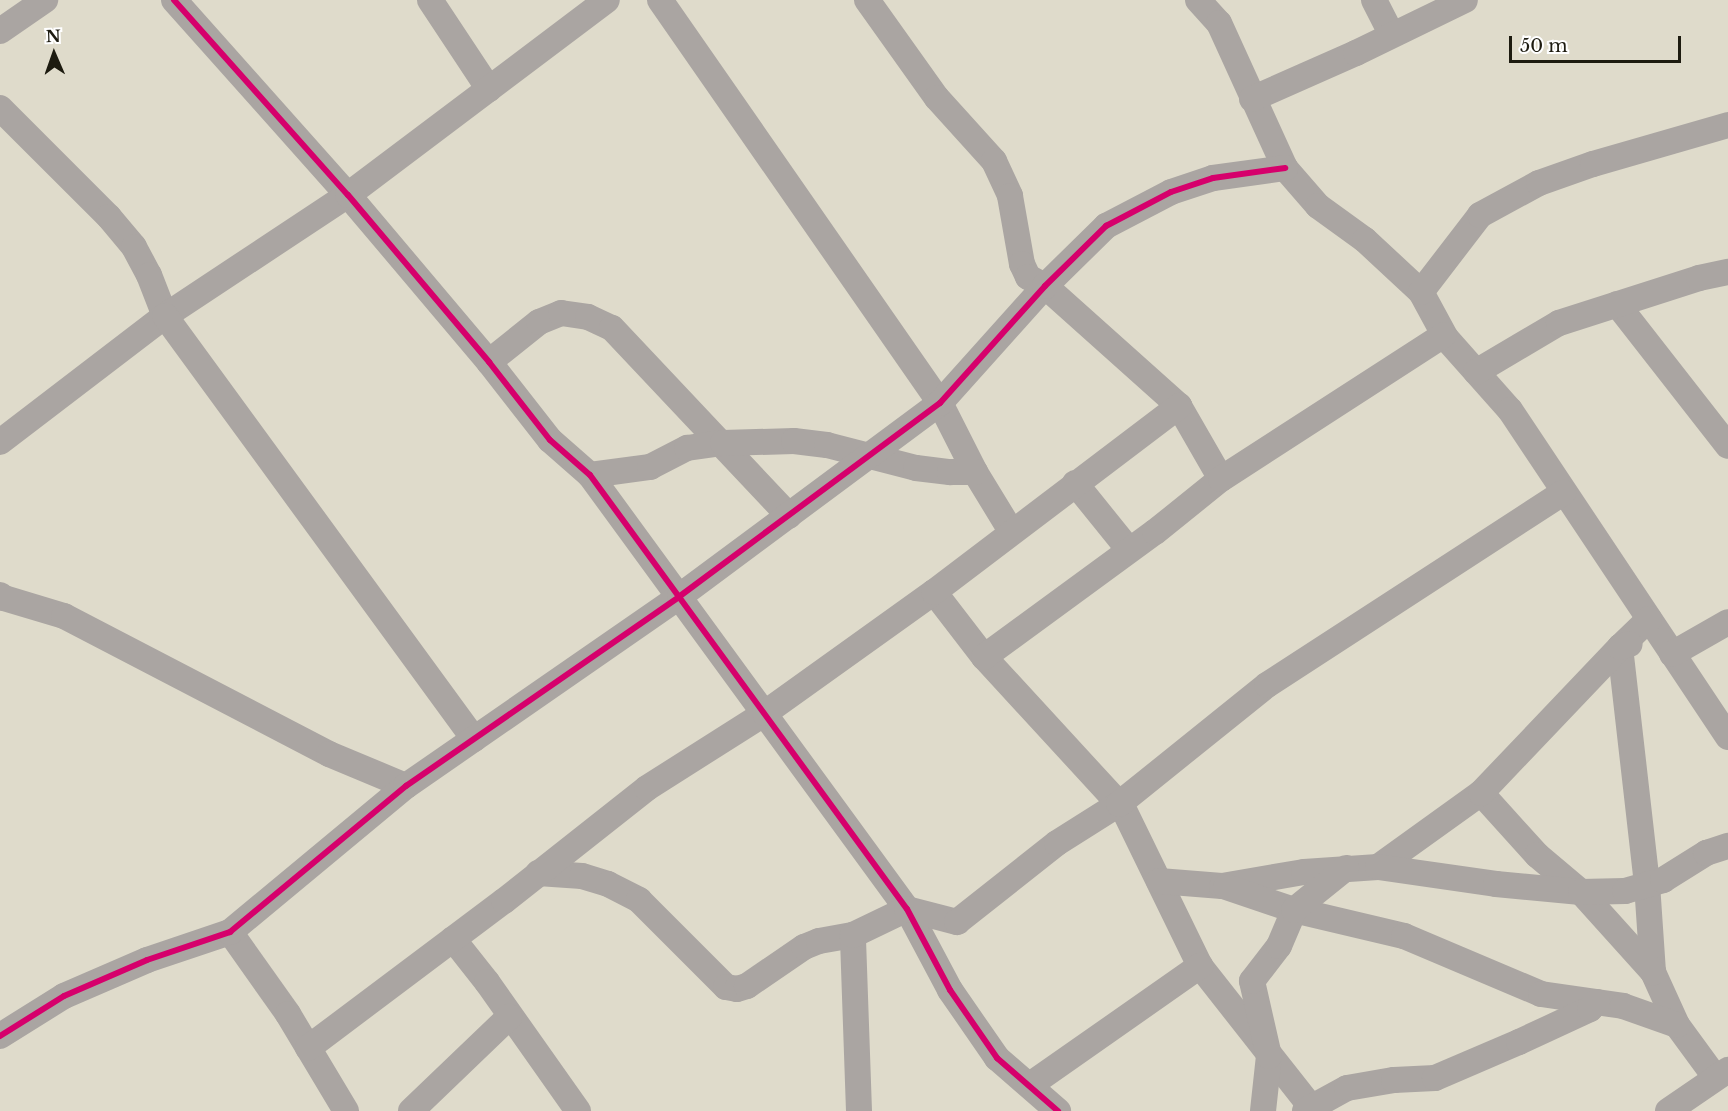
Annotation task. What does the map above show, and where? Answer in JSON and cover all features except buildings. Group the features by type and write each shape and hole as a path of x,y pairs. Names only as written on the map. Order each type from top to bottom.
{"street":[{"path":"0,31 45,0"},
{"path":"174,0 348,195 489,362 550,440 590,476 907,909 950,990 997,1058 1058,1111"},
{"path":"430,0 489,89"},
{"path":"0,442 165,316 348,195 606,0"},
{"path":"660,0 940,403 975,472 1011,531"},
{"path":"867,0 937,98 994,161 1010,196 1022,264 1028,277 1044,286 1179,406 1221,479"},
{"path":"1198,0 1219,23 1285,168 1318,206 1365,240 1421,292 1444,335 1510,410 1563,493 1728,737"},
{"path":"1374,0 1392,35"},
{"path":"1252,99 1465,0"},
{"path":"0,108 109,217 134,247 149,275 165,316 474,738"},
{"path":"1421,292 1480,215 1539,183 1593,164 1728,125"},
{"path":"0,1036 64,996 147,960 230,932 406,786 680,596 872,456 940,403 1044,286 1106,226 1171,192 1213,178 1285,168"},
{"path":"1476,372 1559,323 1699,278 1728,272"},
{"path":"1617,304 1728,446"},
{"path":"489,362 539,322 561,313 588,317 612,328 723,442 789,516"},
{"path":"984,657 1221,479 1444,335"},
{"path":"308,1048 647,788 765,713 934,592 1011,531 1179,406"},
{"path":"590,476 650,467 687,448 723,442 794,441 827,445 916,468 975,472"},
{"path":"1075,483 1129,550"},
{"path":"538,873 582,876 608,884 639,900 726,987 737,989 747,986 804,947 819,941 853,935 907,909 957,922 1056,843 1119,804 1267,685 1563,493"},
{"path":"934,592 984,657 1119,804 1200,966 1310,1110 1347,1088 1394,1080 1435,1078 1520,1042 1590,1009 1597,1002"},
{"path":"0,595 64,616 329,754 406,786"},
{"path":"1378,867 1481,793 1620,647 1728,622"},
{"path":"1620,647 1647,884 1653,972"},
{"path":"1481,793 1537,855 1581,892 1653,972 1677,1025 1722,1074 1668,1111"},
{"path":"1159,881 1222,886 1346,868 1378,867 1438,877 1581,892 1625,891 1663,880 1706,853 1728,846"},
{"path":"1263,1111 1269,1056 1251,981 1279,946 1294,910 1346,868"},
{"path":"1222,886 1294,910 1404,936 1540,994 1623,1006 1677,1025"},
{"path":"230,932 288,1014 346,1111"},
{"path":"853,935 859,1111"},
{"path":"453,939 487,982 509,1017 578,1111"},
{"path":"1030,1085 1200,966"},
{"path":"411,1111 509,1017"}],"cycle path":[{"path":"174,0 348,195 489,362 550,440 590,475 907,909 950,990 997,1058 1058,1111"},
{"path":"0,1036 64,996 147,960 230,932 406,786 680,596 940,403 1045,286 1106,226 1171,192 1213,178 1285,168"}]}
